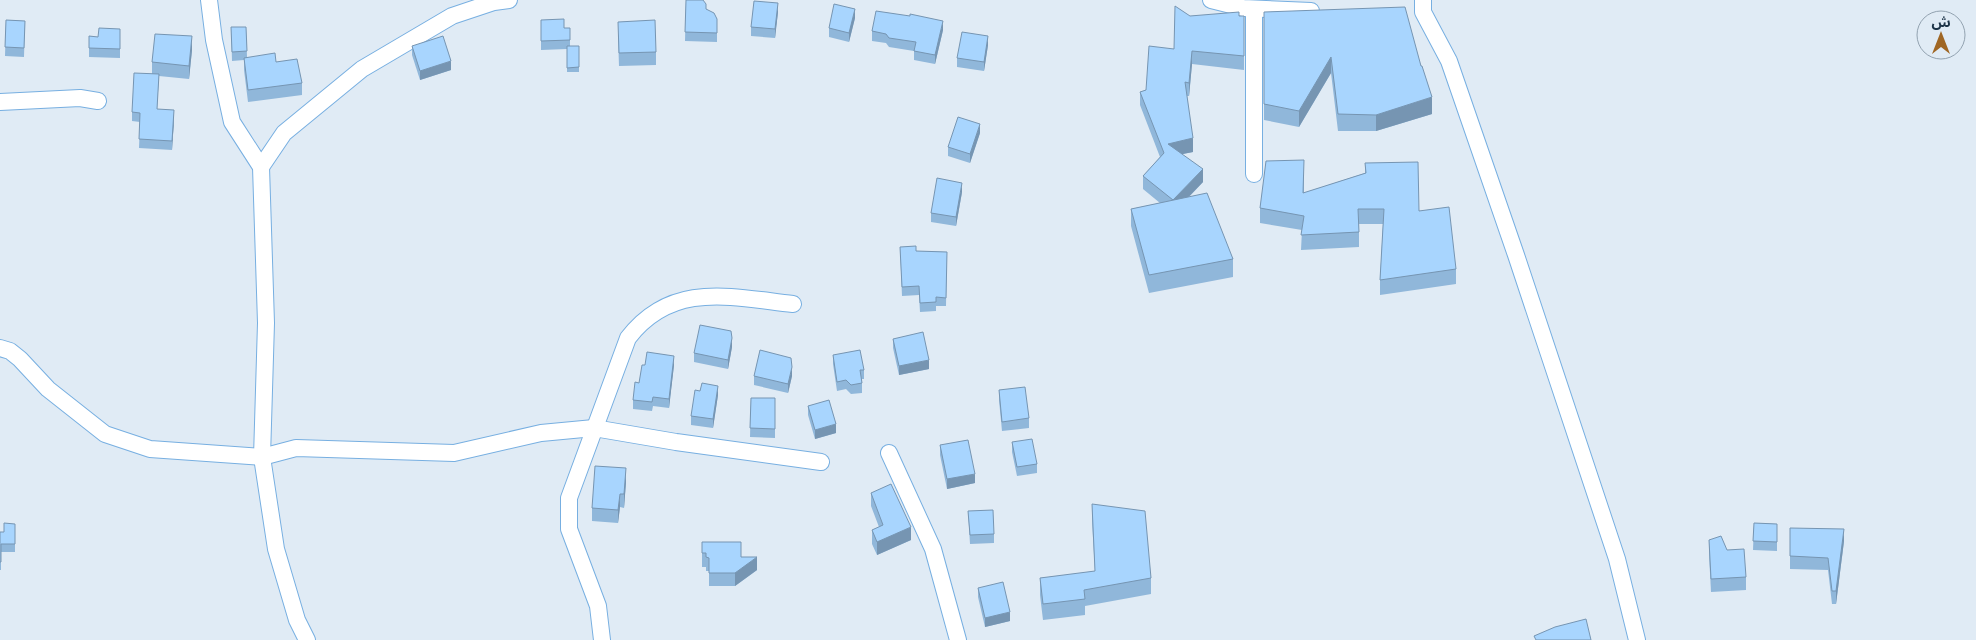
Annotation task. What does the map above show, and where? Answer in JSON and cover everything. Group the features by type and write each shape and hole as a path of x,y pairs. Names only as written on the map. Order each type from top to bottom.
{"street":[{"path":"209,0 214,40 232,122 261,167 266,322 262,457 276,549 297,620 307,640"},
{"path":"261,167 284,133 362,69 452,16 494,2 509,0"},
{"path":"1211,0 1254,9 1329,11"},
{"path":"1404,12 1423,6 1449,61 1617,559 1637,640"},
{"path":"1254,9 1254,174"},
{"path":"0,102 80,98 98,101"},
{"path":"602,640 598,606 569,529 569,498 628,338 640,323 661,308 685,298 724,296 792,304"},
{"path":"0,348 10,351 20,359 48,389 106,434 150,449 262,457 296,448 454,453 541,432 594,428 676,442 821,462"},
{"path":"889,453 933,549 958,640"}],"building":[{"path":"686,0 703,0 706,4 706,9 714,13 717,19 717,33 685,32"},
{"path":"754,1 778,3 775,29 751,27"},
{"path":"834,4 855,9 849,33 829,28"},
{"path":"1175,6 1190,16 1239,12 1239,16 1244,16 1244,56 1192,51 1189,83 1185,82 1193,138 1168,144 1203,169 1173,200 1143,176 1164,153 1140,92 1146,90 1149,46 1174,49"},
{"path":"1405,7 1421,66 1432,97 1376,115 1338,114 1331,57 1299,111 1264,104 1264,12"},
{"path":"876,11 910,16 910,14 943,21 935,55 914,51 916,42 889,38 886,34 872,31"},
{"path":"564,19 564,28 570,28 570,40 541,41 541,20"},
{"path":"6,20 25,21 24,48 5,47"},
{"path":"655,20 656,52 619,53 618,22"},
{"path":"231,27 246,27 247,51 232,52"},
{"path":"99,28 120,29 120,49 89,48 89,36 98,37"},
{"path":"962,32 988,36 984,62 957,58"},
{"path":"155,34 192,36 189,66 152,62"},
{"path":"443,36 451,61 420,71 412,46"},
{"path":"567,46 579,46 579,67 567,68"},
{"path":"275,53 276,62 297,59 302,83 248,90 244,58"},
{"path":"134,73 159,74 157,109 174,110 172,141 139,139 140,113 132,112"},
{"path":"958,117 980,124 970,154 948,147"},
{"path":"1304,160 1303,193 1366,173 1365,163 1418,162 1419,211 1449,207 1456,269 1380,280 1384,209 1358,209 1359,232 1301,235 1304,216 1260,208 1266,161"},
{"path":"937,178 962,183 956,217 931,213"},
{"path":"1207,193 1233,259 1149,275 1131,209"},
{"path":"916,246 916,251 947,252 946,298 936,297 936,302 920,303 919,286 902,287 900,247"},
{"path":"700,325 731,331 732,338 728,360 694,353"},
{"path":"923,332 929,360 899,366 893,339"},
{"path":"760,350 791,358 792,367 788,384 754,376"},
{"path":"860,350 864,370 860,370 862,383 851,385 846,380 837,382 833,355"},
{"path":"647,352 674,356 669,399 653,397 652,402 633,400 635,382 639,383 642,365 645,365"},
{"path":"702,383 718,386 713,419 691,416 695,390 700,391"},
{"path":"1025,387 1029,418 1002,422 999,390"},
{"path":"751,398 775,398 775,429 750,428"},
{"path":"829,400 836,424 815,430 808,406"},
{"path":"1032,439 1037,464 1017,467 1012,442"},
{"path":"968,440 975,474 947,479 940,445"},
{"path":"595,466 626,468 624,494 620,494 618,510 592,508"},
{"path":"891,484 911,527 877,542 872,530 883,525 871,493"},
{"path":"1092,504 1145,511 1151,578 1084,590 1085,599 1043,604 1040,578 1095,571"},
{"path":"993,510 994,534 970,535 968,511"},
{"path":"4,523 15,524 15,544 1,544 0,562 0,532 4,532"},
{"path":"1754,523 1777,524 1777,542 1753,541"},
{"path":"1790,528 1844,529 1836,591 1832,591 1828,558 1790,556"},
{"path":"1721,536 1727,550 1744,549 1746,577 1711,579 1709,540"},
{"path":"702,542 741,542 741,557 757,557 735,573 709,573 709,558 706,557 706,553 702,553"},
{"path":"1003,582 1010,612 985,618 978,588"},
{"path":"1586,619 1591,640 1536,640 1534,636 1555,627"}]}
